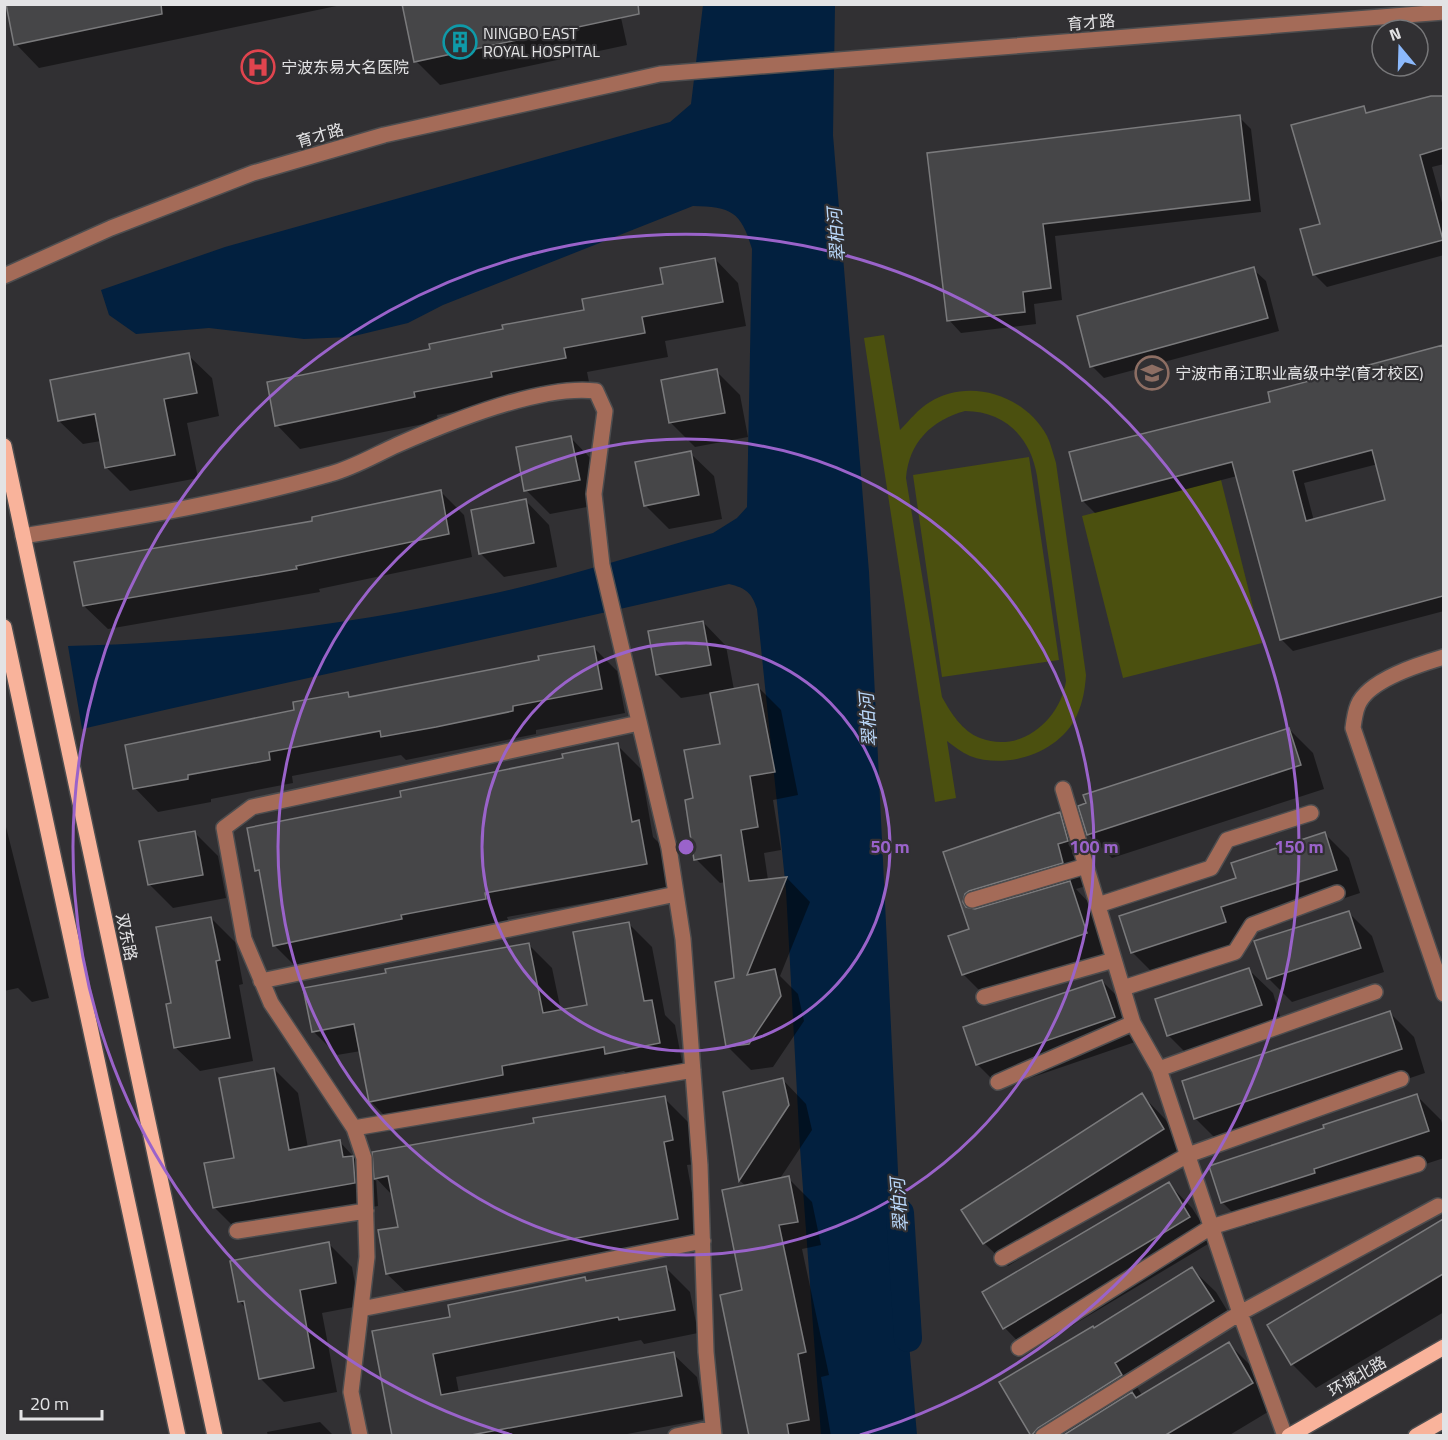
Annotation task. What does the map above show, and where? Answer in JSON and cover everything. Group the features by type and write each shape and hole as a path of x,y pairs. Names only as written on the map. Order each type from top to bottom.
{"main road":[{"name":"双东路","path":"4,446 214,1436"},
{"path":"4,627 178,1436"},
{"name":"环城北路","path":"1287,1436 1443,1347"},
{"path":"1416,1436 1443,1419"}],"street":[{"name":"育才路","path":"4,276 111,228 253,173 384,135 660,74 1443,12"},
{"path":"23,536 249,497 334,473 417,436 504,405 576,388 596,391 605,411 594,494 602,565 669,848 683,939 703,1241 706,1352 713,1432 676,1436"},
{"path":"1443,657 1412,667 1372,688 1359,703 1353,728 1443,994"},
{"path":"360,1436 351,1392 367,1257 364,1158 354,1128 271,1003 261,981 244,939 224,828 252,807 639,723"},
{"path":"1063,789 1133,1023 1159,1069 1240,1313 1287,1436"},
{"path":"1098,905 1210,868 1227,840 1311,813"},
{"path":"972,900 1086,866"},
{"path":"1123,988 1234,952 1252,926 1337,893"},
{"path":"261,981 676,894"},
{"path":"984,997 1114,960"},
{"path":"1159,1069 1375,992"},
{"path":"998,1082 1133,1023"},
{"path":"354,1128 693,1070"},
{"path":"1002,1258 1188,1155 1401,1079"},
{"path":"1019,1348 1211,1227 1418,1164"},
{"path":"1044,1436 1240,1313 1438,1206"},
{"path":"237,1231 366,1211"},
{"path":"361,1309 703,1241"}],"green space":[{"path":"884,335 900,430 930,402 962,391 979,391 1011,401 1038,422 1047,436 1056,463 1086,675 1079,710 1069,728 1058,739 1031,755 1016,759 985,760 970,756 947,741 956,798 935,802 864,338","holes":["965,411 992,416 1014,429 1029,450 1034,462 1066,681 1056,709 1047,720 1024,737 1010,741 995,742 974,735 958,721 942,697 906,478 912,454 924,434 942,420 953,415"]},
{"path":"1029,457 1059,660 942,677 913,475"},
{"path":"1221,480 1262,643 1123,678 1082,516"}],"water":[{"path":"703,5 835,5 833,135 869,572 903,1275 917,1435 821,1435 800,1148 786,890 757,609 748,592 729,584 82,729 68,646 173,641 278,631 434,606 514,589 600,566 713,533 737,518 747,507 752,249 739,219 725,210 693,206 443,305 408,323 350,337 304,339 209,328 136,334 109,315 101,290 225,247 670,122 691,104"}],"building":[{"path":"6,4 161,4 162,14 14,45"},
{"name":"NINGBO EAST ROYAL HOSPITAL","path":"402,4 638,4 639,14 414,62"},
{"path":"1431,96 1443,96 1443,148 1420,155 1443,240 1313,275 1300,229 1320,224 1291,125 1364,106 1366,113"},
{"path":"1240,115 1250,200 1043,224 1051,288 1023,292 1025,312 947,321 927,153"},
{"path":"715,258 723,302 642,317 645,333 564,348 566,358 491,372 492,377 414,392 415,397 275,426 267,382 430,349 429,344 503,329 502,325 584,310 582,299 663,284 660,268"},
{"path":"1254,267 1268,318 1090,367 1077,316"},
{"path":"1443,345 1443,596 1280,640 1232,462 1082,501 1069,452 1270,402 1268,392","holes":["1372,450 1385,500 1306,521 1293,471"]},
{"path":"189,353 197,393 164,399 175,455 105,468 95,414 58,421 50,380"},
{"path":"717,369 725,413 669,423 661,380"},
{"path":"571,436 580,480 524,491 516,447"},
{"path":"691,451 699,495 644,506 635,462"},
{"path":"441,490 449,534 296,566 297,569 83,606 74,562 312,521 312,517"},
{"path":"526,499 534,543 479,554 471,510"},
{"path":"703,621 711,665 656,675 648,631"},
{"path":"594,646 602,689 513,706 513,711 436,727 381,737 380,731 269,752 270,760 188,775 188,779 133,789 125,745 294,710 293,702 348,692 349,697 539,660 538,656"},
{"path":"758,684 775,772 750,776 758,827 741,830 749,881 787,877 747,975 775,969 781,996 749,1044 726,1047 715,982 734,978 721,855 694,860 685,800 693,798 684,750 720,744 710,693"},
{"path":"1289,728 1301,765 1087,835 1078,806 1086,803 1083,795"},
{"path":"618,743 632,822 639,820 647,864 485,893 486,899 401,915 402,919 273,946 259,870 255,871 247,828 401,797 400,791 563,758 562,754"},
{"path":"1060,812 1068,841 1058,844 1063,863 969,891 965,894 963,902 966,907 975,909 1070,881 1087,933 962,975 948,936 969,929 943,852"},
{"path":"195,831 203,875 148,885 139,841"},
{"path":"1325,832 1337,870 1221,907 1226,922 1131,953 1119,916 1236,878 1231,863"},
{"path":"1349,911 1361,948 1267,979 1254,941"},
{"path":"211,917 220,960 216,961 230,1038 174,1048 166,1004 171,1003 156,927"},
{"path":"629,922 644,1001 652,1000 660,1043 605,1054 604,1047 502,1066 503,1075 369,1102 354,1024 312,1032 303,988 386,973 385,969 529,943 543,1013 587,1005 573,932"},
{"path":"1249,968 1262,1005 1167,1036 1155,999"},
{"path":"1102,980 1115,1017 976,1065 963,1027"},
{"path":"1390,1011 1402,1049 1194,1119 1182,1081"},
{"path":"274,1068 289,1150 340,1140 343,1157 353,1156 355,1183 213,1208 204,1163 234,1158 219,1078"},
{"path":"783,1078 789,1105 739,1181 723,1092"},
{"path":"1142,1093 1164,1129 983,1244 961,1210"},
{"path":"1417,1094 1429,1131 1314,1169 1315,1173 1221,1203 1209,1166"},
{"path":"665,1096 673,1140 664,1142 678,1219 386,1274 378,1230 398,1227 388,1176 374,1179 372,1152 534,1123 533,1118"},
{"path":"789,1176 798,1222 779,1225 806,1352 798,1354 809,1420 787,1424 789,1436 749,1436 720,1295 742,1290 722,1190"},
{"path":"1169,1182 1190,1217 1003,1329 982,1292"},
{"path":"1443,1219 1443,1274 1291,1365 1267,1325"},
{"path":"329,1242 336,1283 300,1290 314,1368 259,1379 244,1301 238,1302 230,1261"},
{"path":"666,1266 675,1310 619,1320 618,1317 433,1354 441,1395 674,1352 682,1396 466,1436 392,1436 372,1331 450,1317 448,1305 585,1277 586,1281"},
{"path":"1192,1267 1214,1301 1115,1363 1122,1375 1038,1428 1031,1436 999,1382 1093,1326 1094,1328"},
{"path":"1229,1342 1253,1383 1164,1436 1062,1436 1132,1392 1136,1398"}],"waterway":[{"name":"翠柏河","path":"900,1213 908,1338"}],"place":[{"name":"NINGBO EAST ROYAL HOSPITAL","path":"460,42"},
{"name":"宁波东易大名医院","path":"258,67"},
{"name":"宁波市甬江职业高级中学(育才校区)","path":"1152,373"}]}
